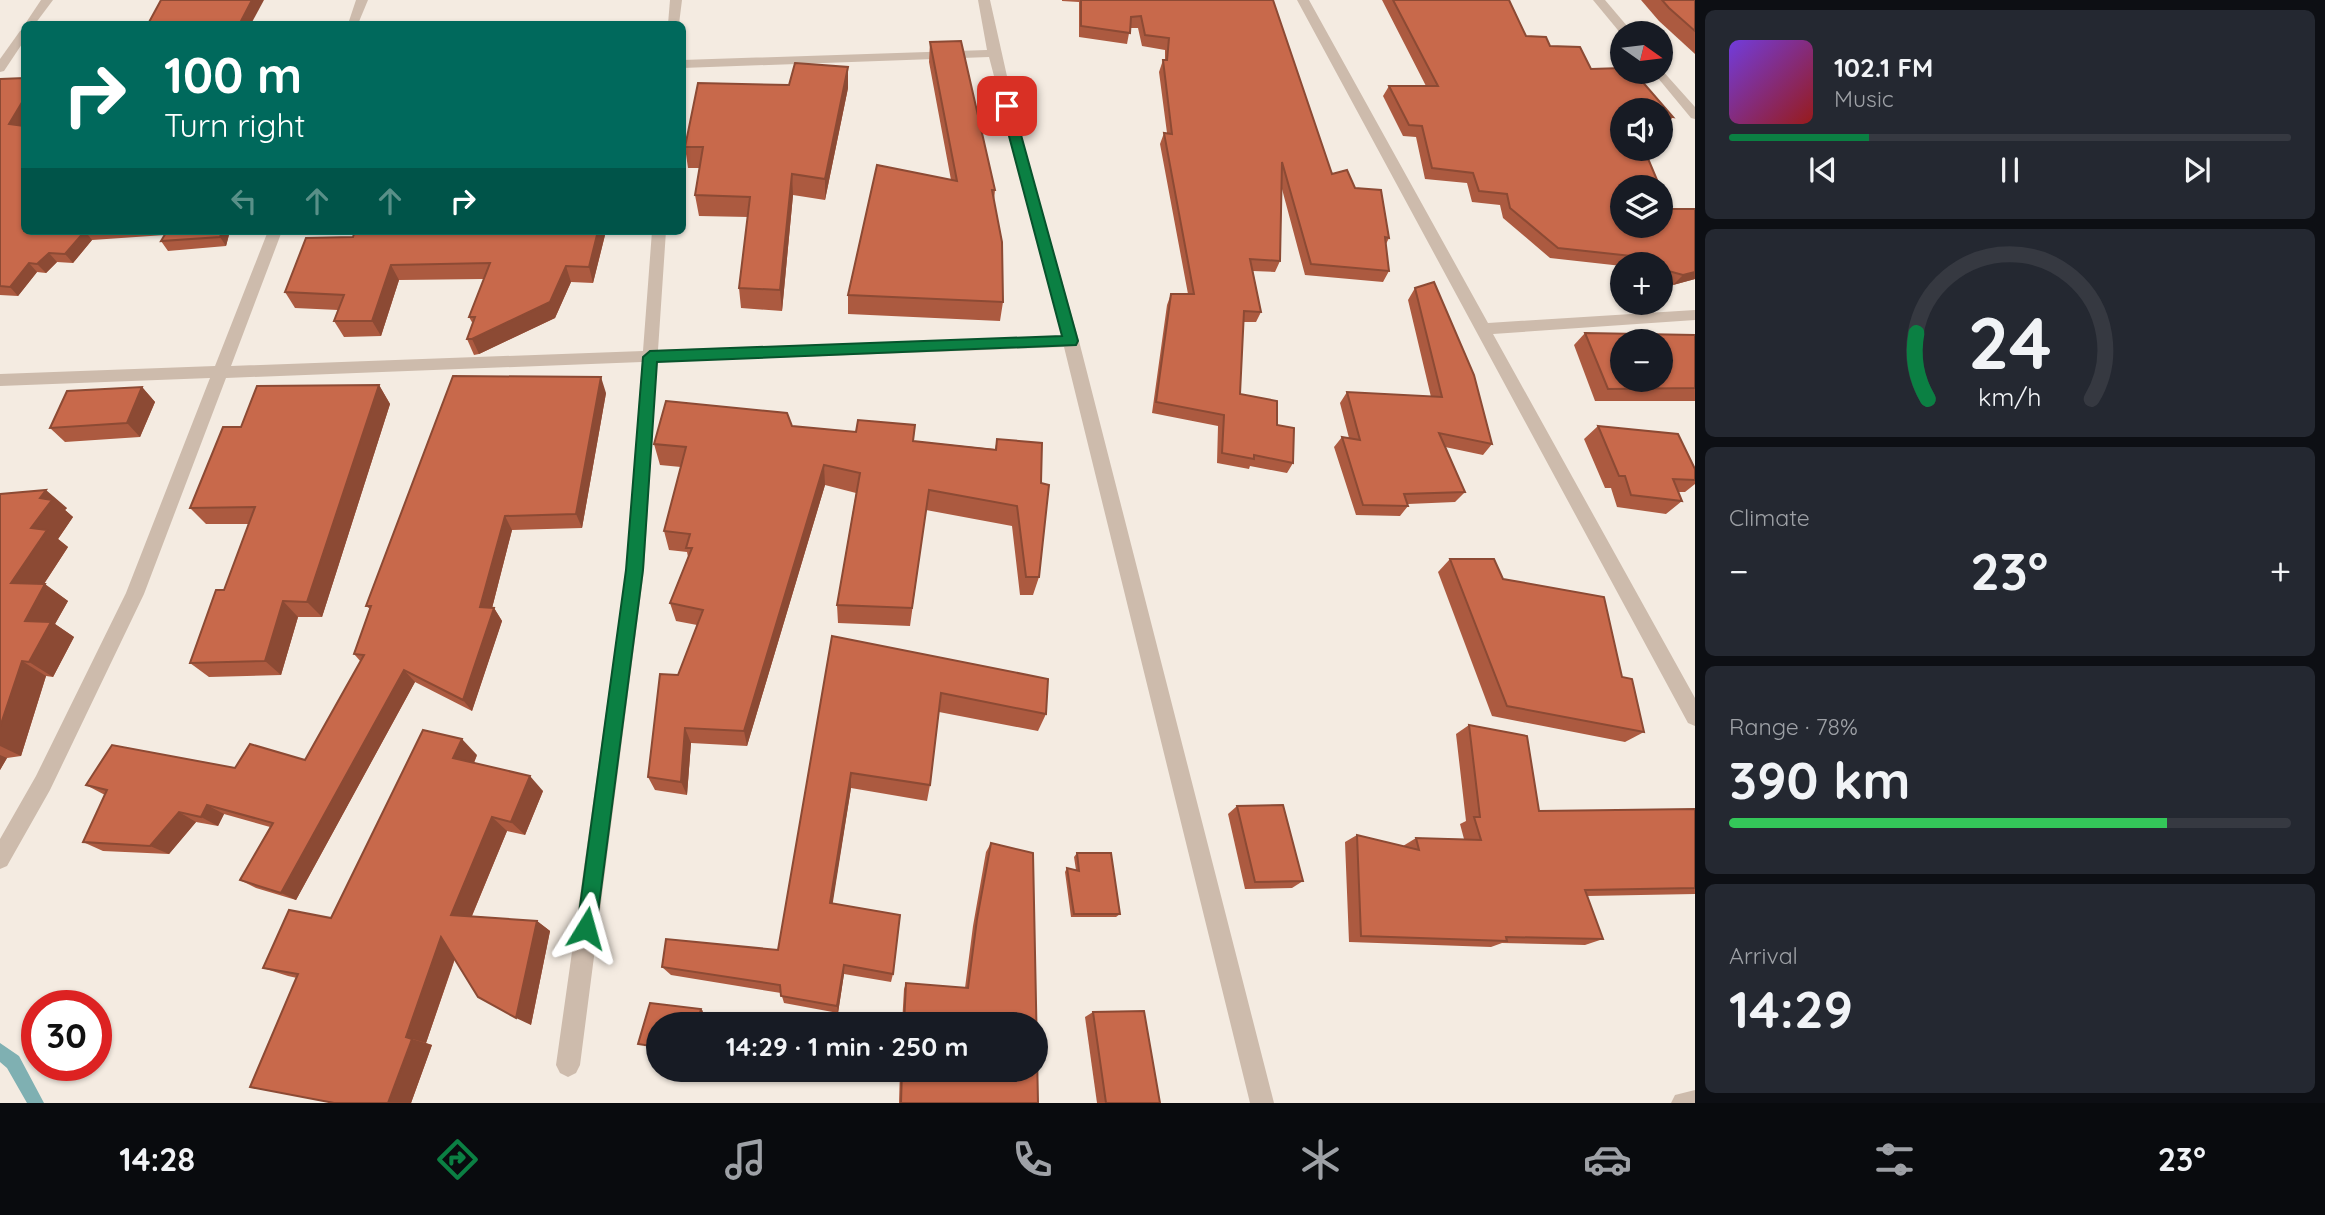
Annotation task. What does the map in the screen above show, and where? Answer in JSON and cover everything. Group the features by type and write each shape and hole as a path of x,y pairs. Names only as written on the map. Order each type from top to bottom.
{"street":[{"path":"32,21 47,0"},
{"path":"355,21 362,0"},
{"path":"674,21 676,0"},
{"path":"984,0 993,53 1071,341 1120,546 1262,1103"},
{"path":"1303,0 1695,718"},
{"path":"1599,0 1617,21"},
{"path":"0,68 21,37"},
{"path":"686,64 993,53"},
{"path":"1669,84 1695,115"},
{"path":"0,859 43,783 135,594 273,235"},
{"path":"568,1065 635,570 659,235"},
{"path":"1483,329 1695,315"},
{"path":"0,380 1071,341"},
{"path":"1683,1103 1695,1102"}],"building":[{"path":"161,0 252,0 241,21 150,21"},
{"path":"1081,0 1273,0 1332,174 1347,170 1355,188 1381,190 1389,238 1385,237 1389,271 1311,264 1282,162 1280,261 1250,259 1261,312 1244,311 1240,394 1277,401 1277,425 1294,428 1293,463 1254,455 1254,459 1222,453 1224,415 1156,402 1171,294 1194,294 1164,133 1172,134 1163,60 1167,60 1169,38 1145,35 1141,16 1131,17 1130,33 1081,26"},
{"path":"1393,0 1509,0 1526,36 1546,37 1550,46 1580,47 1591,69 1610,68 1610,84 1644,84 1657,98 1610,98 1610,161 1649,161 1655,175 1610,175 1610,238 1673,238 1673,209 1695,209 1695,272 1683,275 1673,272 1673,252 1610,254 1558,248 1510,208 1507,194 1479,191 1473,173 1432,168 1422,126 1409,125 1389,86 1438,86"},
{"path":"1662,0 1695,0 1695,31 1669,8"},
{"path":"961,41 995,190 992,190 1002,242 1003,302 848,295 877,165 957,181 930,42"},
{"path":"795,63 848,67 825,179 792,174 780,290 739,288 750,197 695,195 703,147 686,147 686,142 698,83 789,85"},
{"path":"21,78 21,104 9,124 21,126 21,235 82,235 65,254 49,253 37,264 29,263 10,287 0,286 0,79"},
{"path":"165,235 221,235 220,237 161,241"},
{"path":"597,235 589,267 566,266 550,302 472,339 467,339 475,317 469,317 490,263 391,265 372,321 334,321 344,295 285,292 306,238"},
{"path":"1434,282 1474,375 1492,444 1439,433 1465,492 1404,494 1408,506 1363,505 1342,437 1360,440 1347,392 1442,397 1415,288"},
{"path":"1585,333 1610,333 1608,389"},
{"path":"1673,335 1695,335 1695,388 1673,388"},
{"path":"453,376 601,377 576,514 505,516 480,607 494,608 463,700 404,670 281,893 240,880 273,823 207,805 201,817 179,812 150,846 83,842 107,790 86,785 112,745 235,768 250,744 305,760 364,655 354,654 371,606 366,606"},
{"path":"379,385 307,602 283,601 265,661 190,663 216,590 224,590 255,507 190,508 223,427 241,427 257,386"},
{"path":"142,387 127,423 50,428 67,391"},
{"path":"666,401 787,413 792,426 856,432 858,420 915,425 913,441 996,450 997,439 1042,443 1041,483 1049,485 1039,577 1026,577 1017,506 929,490 912,608 837,605 860,473 824,465 744,731 685,728 681,782 648,777 660,674 678,675 703,610 670,603 692,548 686,548 690,534 664,531 686,447 654,444"},
{"path":"1598,426 1678,434 1695,469 1695,480 1673,479 1682,501 1631,495 1625,476 1619,476"},
{"path":"46,490 40,498 52,500 31,528 47,530 11,583 45,584 25,621 51,622 29,662 22,661 0,727 0,494"},
{"path":"1450,559 1494,559 1503,579 1604,597 1622,677 1632,679 1644,732 1507,706"},
{"path":"832,636 1048,679 1046,714 941,693 930,785 851,773 830,903 900,915 893,974 844,965 837,1006 781,996 780,985 662,967 666,939 778,950"},
{"path":"1469,725 1527,736 1539,811 1695,809 1695,888 1585,890 1603,939 1506,937 1507,941 1361,936 1357,835 1419,850 1416,838 1481,840 1474,817 1480,817"},
{"path":"423,730 462,739 453,758 530,776 511,822 492,817 451,915 537,921 516,1018 478,997 441,937 406,1037 412,1039 388,1103 334,1103 250,1087 298,974 263,968 289,910 331,918"},
{"path":"1283,805 1303,881 1255,882 1237,806"},
{"path":"991,843 1033,853 1036,1012 905,1012 906,983 968,988"},
{"path":"1077,853 1111,853 1120,914 1074,914 1067,868 1079,871"},
{"path":"650,1003 701,1009 700,1012 647,1012"},
{"path":"1144,1011 1160,1103 1106,1103 1093,1012"},
{"path":"646,1017 646,1045 638,1044"},
{"path":"902,1082 1038,1082 1038,1103 901,1103"}],"waterway":[{"path":"0,1051 13,1062 36,1103"}],"route":[{"path":"586,928 635,570 650,357 1071,341 1007,106"}]}
